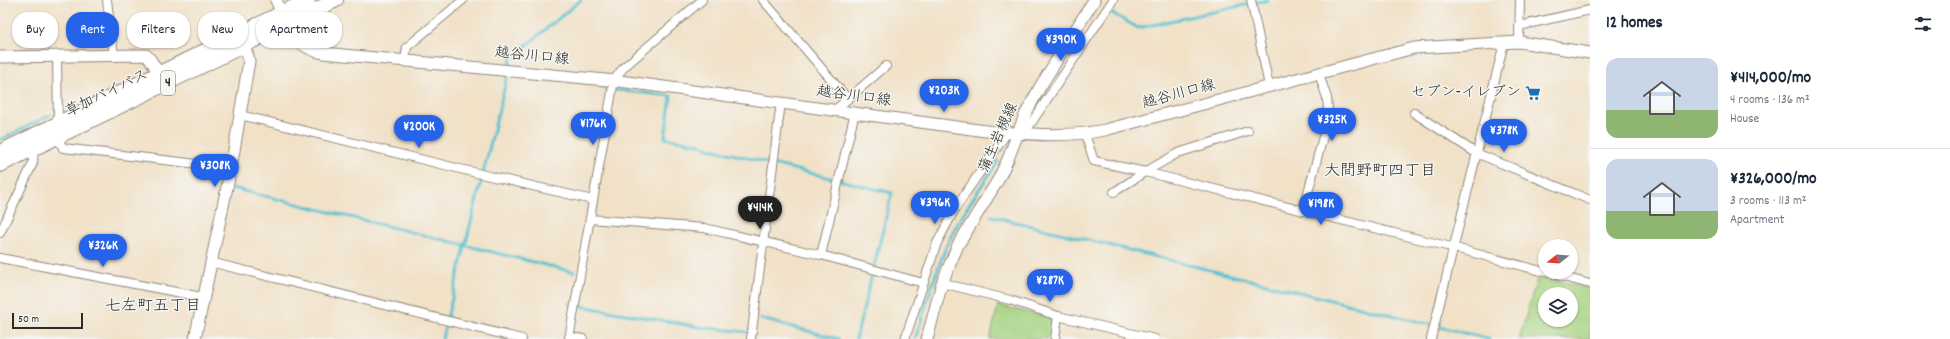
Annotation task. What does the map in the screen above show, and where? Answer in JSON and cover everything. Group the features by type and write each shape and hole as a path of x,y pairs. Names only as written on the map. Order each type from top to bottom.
{"highway":[{"name":"草加バイパス","path":"282,12 308,0"},
{"name":"草加バイパス","path":"282,12 336,0"},
{"name":"草加バイパス","path":"0,165 34,148 58,130 159,73 221,48"},
{"name":"草加バイパス","path":"0,152 58,130 225,48"}],"main road":[{"name":"蒲生岩槻線","path":"926,339 942,283 958,245 998,180 1017,134 1040,87 1094,0"},
{"name":"越谷川口線","path":"308,48 311,50 405,60 614,80 1017,134 1043,136 1086,134 1129,124 1414,48 1519,42 1590,53"},
{"path":"195,339 202,297 231,168 240,115 248,61 244,48"},
{"path":"0,57 146,55 150,58 159,73"}],"street":[{"path":"108,0 114,56"},
{"path":"405,60 407,47 463,0"},
{"path":"583,339 570,338 614,80 624,68 702,0"},
{"path":"763,0 848,99"},
{"path":"904,339 937,243 956,207 1017,134 1113,0"},
{"path":"1251,0 1269,86"},
{"path":"1519,42 1520,0"},
{"path":"1520,26 1590,10"},
{"path":"1431,339 1455,248 1476,153 1504,42"},
{"path":"57,57 58,130 63,148 231,168"},
{"path":"836,109 886,66"},
{"path":"1303,211 1324,133 1328,110 1327,98 1319,74"},
{"path":"751,339 754,330 763,241 781,102"},
{"path":"820,255 855,112"},
{"path":"1414,114 1476,153 1590,200"},
{"path":"240,115 593,200"},
{"path":"1114,192 1145,172 1178,154 1248,131"},
{"path":"1086,134 1094,161 1145,172 1455,248 1590,284"},
{"path":"0,233 33,163 34,148"},
{"path":"590,219 704,228 820,255 923,283"},
{"path":"0,258 202,297"},
{"path":"210,262 522,339"},
{"path":"942,283 1010,300 1058,316 1155,339"},
{"path":"1055,339 1058,316"}],"green space":[{"path":"1538,276 1538,279 1550,279 1590,289 1590,339 1519,339"},
{"path":"998,305 1054,319 1051,339 990,339"}],"waterway":[{"path":"509,68 511,58 581,0"},
{"path":"1110,12 1138,28 1268,0"},
{"path":"442,339 508,73"},
{"path":"606,89 671,96 665,138 699,144 711,149 892,193 856,339"},
{"path":"0,140 50,115"},
{"path":"915,339 935,277 949,240 966,210 998,161"},
{"path":"232,188 574,272"},
{"path":"991,216 1489,339"},
{"path":"569,304 699,327 747,332"},
{"path":"761,319 839,339"}],"place":[{"name":"セブン-イレブン","path":"1533,93"}],"district":[{"name":"大間野町四丁目","path":"1380,171"},
{"name":"七左町五丁目","path":"153,306"}]}
